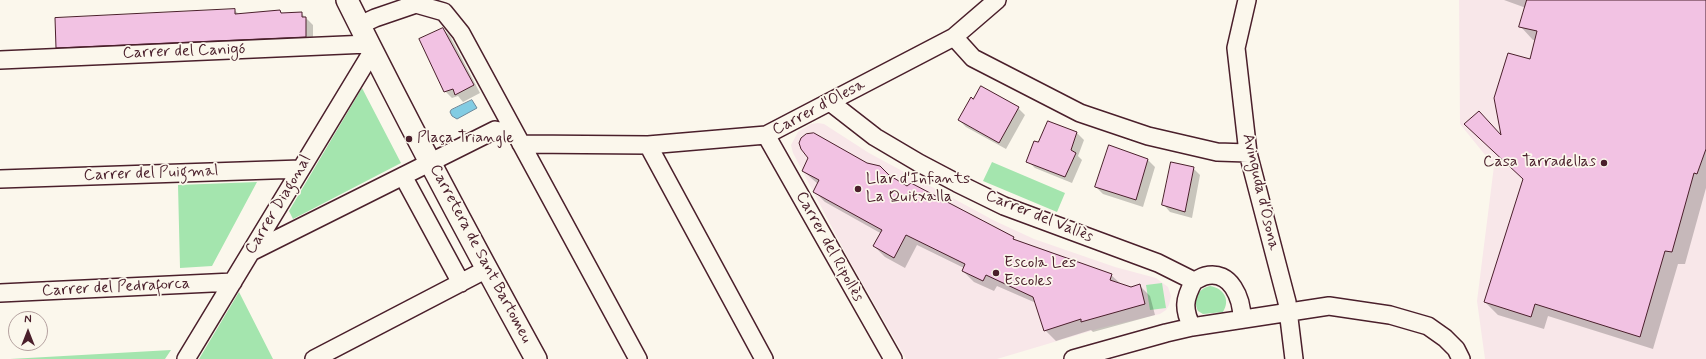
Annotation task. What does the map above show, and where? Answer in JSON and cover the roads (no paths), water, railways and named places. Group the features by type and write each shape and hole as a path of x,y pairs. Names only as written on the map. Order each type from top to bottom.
{"street":[{"name":"Carretera de Sant Bartomeu","path":"347,0 370,48 430,162 536,359"},
{"name":"Carrer d'Olesa","path":"251,252 496,130 518,139 648,145 766,135 954,37 997,0"},
{"name":"Avinguda d'Osona","path":"1246,0 1236,48 1248,153 1286,302 1294,359"},
{"path":"360,25 416,4 444,12 461,33 638,359"},
{"path":"954,37 973,58 1080,113 1148,136 1217,152 1248,153"},
{"name":"Carrer del Canigó","path":"0,60 370,48"},
{"name":"Carrer Diagonal","path":"186,359 301,169 370,48"},
{"name":"Carrer del Vallès","path":"830,102 875,137 957,183 1004,206 1158,263 1194,281"},
{"name":"Carrer del Ripollès","path":"766,135 893,359"},
{"path":"648,145 764,359"},
{"name":"Carrer del Puigmal","path":"0,179 301,169"},
{"path":"403,176 461,283"},
{"path":"314,359 487,269"},
{"path":"1192,327 1186,309 1186,299 1194,281 1206,276 1215,276 1224,279 1232,285 1236,290 1242,308 1242,319"},
{"name":"Carrer del Pedraforca","path":"0,293 233,282"},
{"path":"1073,359 1192,327 1329,306 1390,314 1428,326 1456,349 1461,359"}],"water":[{"path":"472,100 477,108 457,119 452,116 450,112 451,110"}],"place":[{"name":"Plaça Triangle","path":"409,139"},
{"name":"Casa Tarradellas","path":"1604,163"},
{"name":"Llar d'Infants La Quitxalla","path":"858,189"},
{"name":"Escola Les Escoles","path":"996,273"}]}
